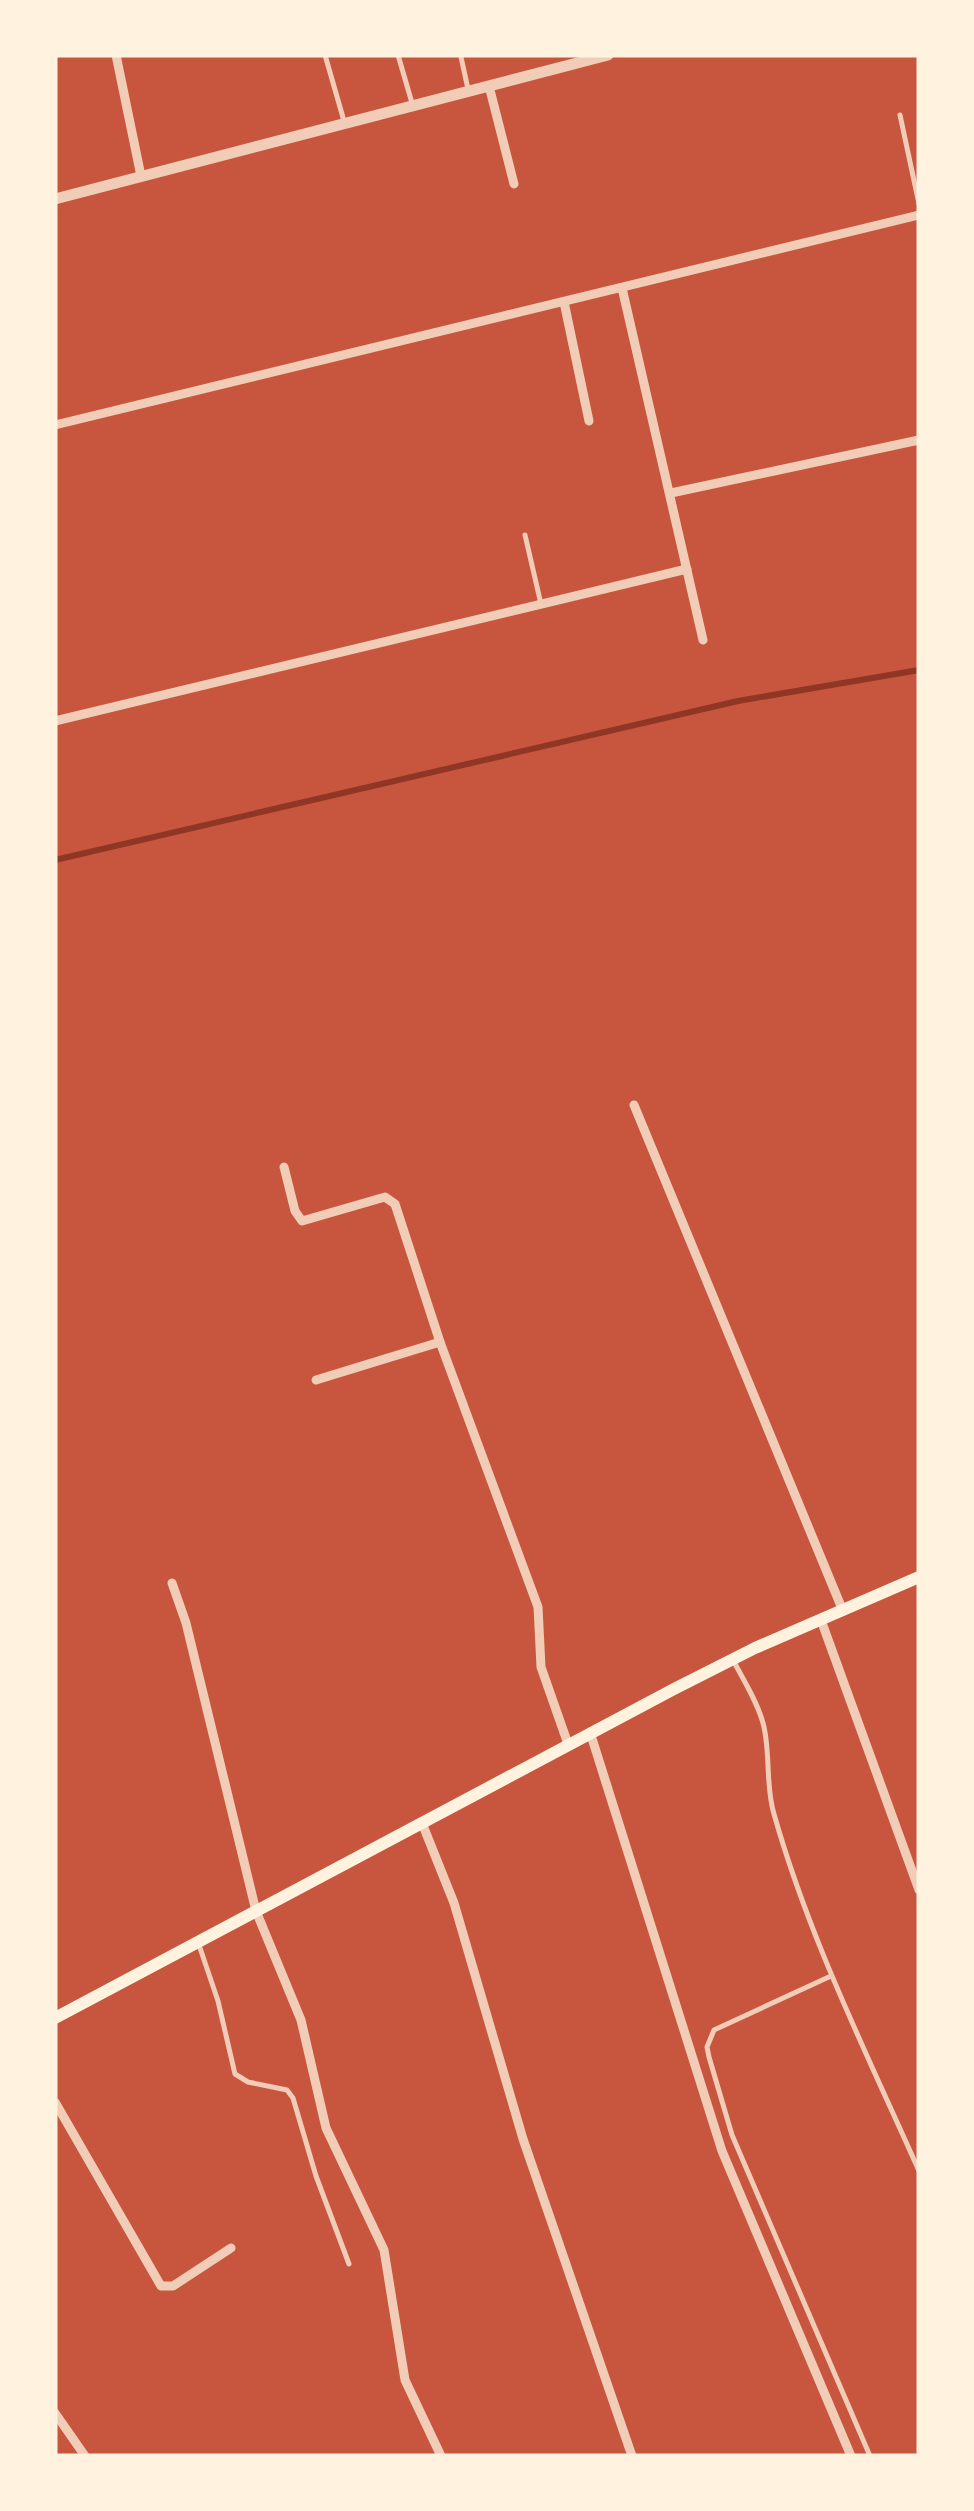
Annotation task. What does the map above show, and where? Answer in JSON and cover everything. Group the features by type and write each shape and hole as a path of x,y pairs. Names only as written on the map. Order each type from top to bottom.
{"main road":[{"path":"55,2018 590,1732 733,1660 919,1577"}],"street":[{"path":"116,55 141,176"},
{"path":"55,199 608,55"},
{"path":"488,86 514,184"},
{"path":"55,424 919,215"},
{"path":"622,288 703,640"},
{"path":"564,302 589,421"},
{"path":"670,493 919,440"},
{"path":"55,721 687,569"},
{"path":"634,1105 843,1611"},
{"path":"284,1167 295,1211 302,1221 384,1197 391,1199 538,1607 541,1667 568,1744"},
{"path":"316,1380 440,1342"},
{"path":"172,1583 186,1623 256,1912 301,2020 326,2128 384,2250 405,2380 441,2456"},
{"path":"821,1620 919,1890"},
{"path":"590,1732 722,2152 850,2456"},
{"path":"422,1823 454,1903 523,2139 632,2456"},
{"path":"55,2102 161,2286 173,2286 232,2248"},
{"path":"55,2413 84,2456"}],"lane":[{"path":"325,55 344,122"},
{"path":"398,55 413,106"},
{"path":"461,57 469,92"},
{"path":"900,116 919,204"},
{"path":"525,535 541,604"},
{"path":"733,1660 764,1726 774,1814 830,1976 919,2171"},
{"path":"198,1942 218,2001 235,2074 248,2082 287,2090 292,2098 348,2264"},
{"path":"830,1976 714,2030 707,2047 732,2135 870,2456"}],"waterway":[{"path":"55,860 738,701 919,670"}]}
